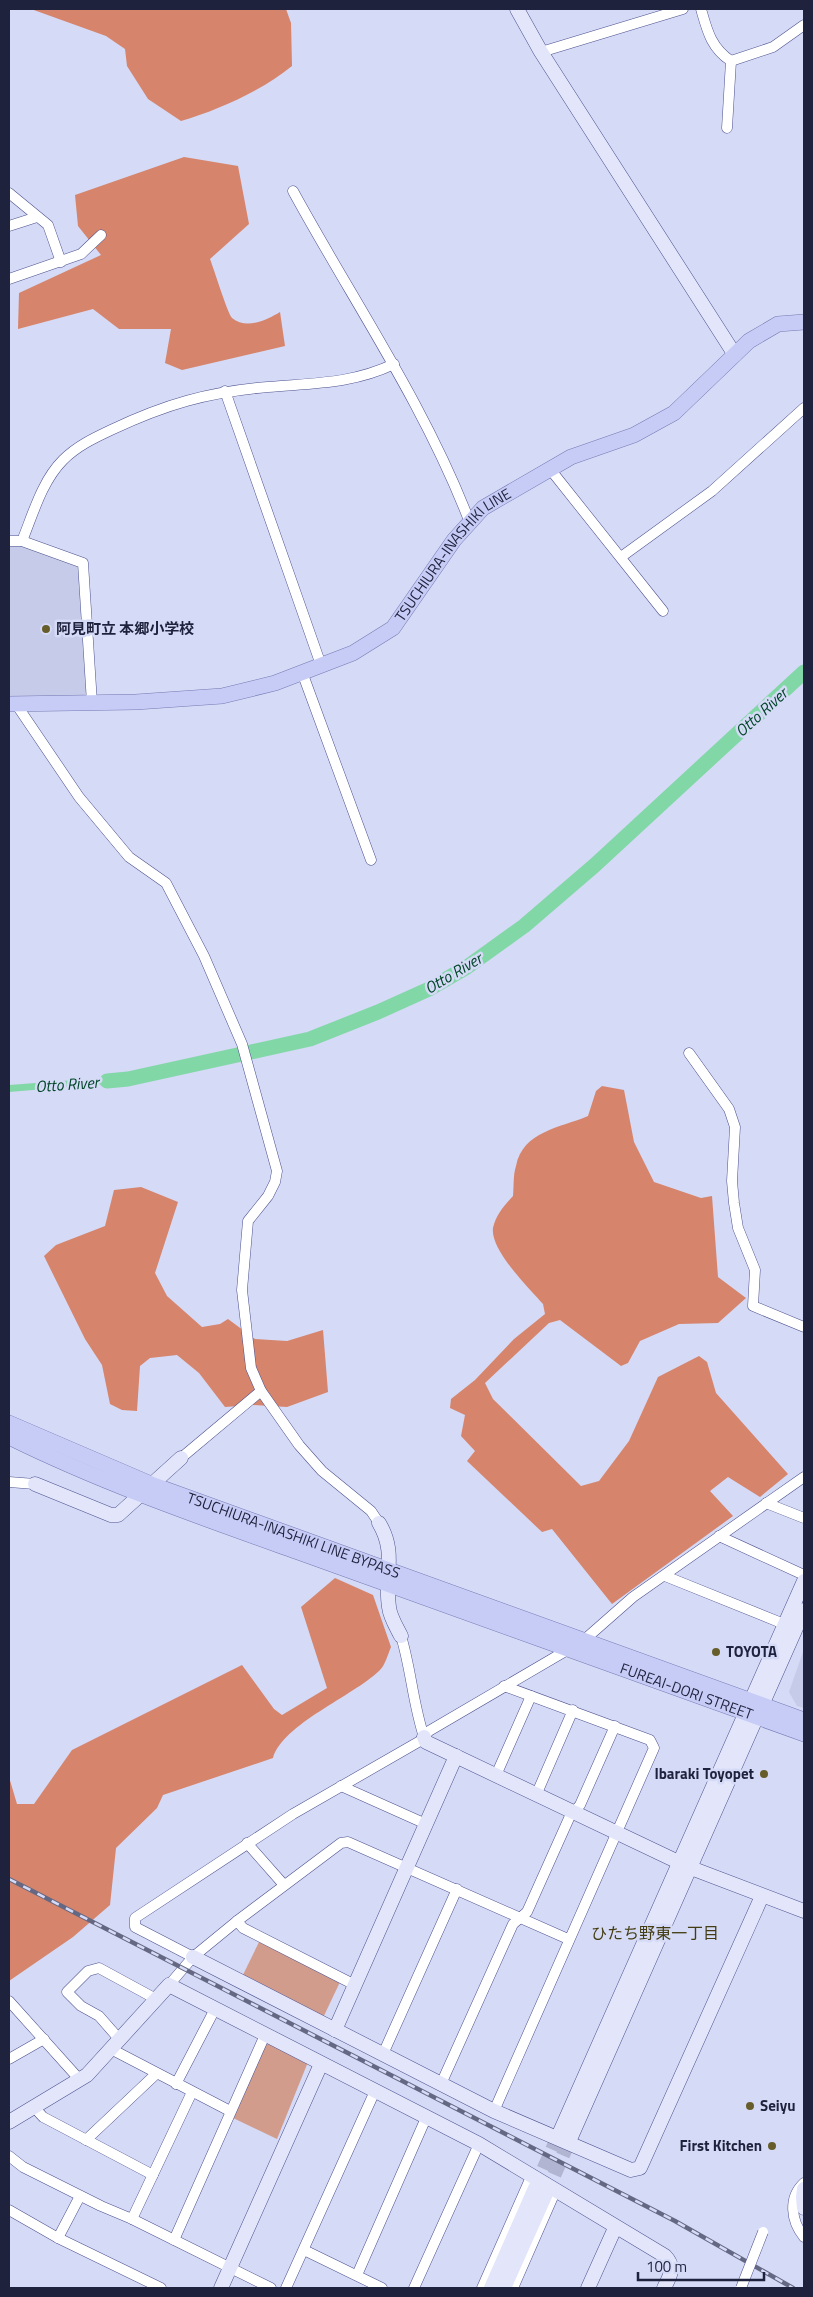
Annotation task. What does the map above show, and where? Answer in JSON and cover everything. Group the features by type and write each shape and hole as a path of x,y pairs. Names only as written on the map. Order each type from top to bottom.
{"main road":[{"name":"TSUCHIURA-INASHIKI LINE","path":"12,704 136,702 222,696 275,683 353,653 393,628 454,540 482,508 570,457 634,435 674,413 749,341 778,324 804,322"},
{"name":"TSUCHIURA-INASHIKI LINE BYPASS","path":"9,1423 146,1489 388,1586 569,1649"},
{"name":"TSUCHIURA-INASHIKI LINE BYPASS","path":"9,1437 64,1464 146,1489 390,1570 583,1641"},
{"name":"FUREAI-DORI STREET","path":"583,1641 754,1709 804,1734"},
{"name":"FUREAI-DORI STREET","path":"569,1649 754,1709 804,1720"}],"street":[{"path":"517,9 541,52 735,355"},
{"path":"541,52 684,9"},
{"path":"701,9 711,42 720,54 730,61"},
{"path":"730,61 773,47 804,25"},
{"path":"727,128 730,61"},
{"path":"294,191 325,249 420,411 470,523"},
{"path":"9,194 48,225 61,262"},
{"path":"9,226 38,216"},
{"path":"9,279 81,254 101,234"},
{"path":"22,541 48,479 63,460 85,442 155,411 198,396 225,391 348,380 394,364"},
{"path":"225,391 321,665"},
{"path":"621,557 712,491 804,408"},
{"path":"550,469 663,611"},
{"path":"9,542 22,541 83,563 92,703"},
{"path":"302,672 371,860"},
{"path":"12,704 79,797 129,857 166,883 204,956 243,1048 277,1171 275,1182 268,1196 248,1221 242,1290 251,1368 260,1391 299,1445 322,1470 371,1511 389,1544 389,1608 408,1657 417,1715 426,1742 537,1793 685,1865 804,1911"},
{"path":"689,1053 728,1109 735,1126 732,1181 734,1203 738,1228 755,1270 753,1306 804,1327"},
{"path":"9,1482 35,1484 115,1516 124,1512 146,1489 260,1391"},
{"path":"583,1641 633,1597 804,1477"},
{"path":"766,1503 804,1518"},
{"path":"719,1536 804,1575"},
{"path":"664,1576 784,1624"},
{"path":"754,1709 784,1624 804,1581"},
{"path":"566,2135 754,1709 804,1610"},
{"path":"569,1649 533,1672 504,1686 429,1731 424,1737 247,1843 135,1918 135,1927 494,2111 631,2170 640,2168 762,1896"},
{"path":"494,2111 568,1939 654,1748 650,1740 504,1686"},
{"path":"496,1774 532,1696"},
{"path":"537,1793 573,1710"},
{"path":"441,2084 513,1924 527,1912 570,1816 580,1805 616,1726"},
{"path":"335,2030 456,1756"},
{"path":"341,1786 426,1824"},
{"path":"9,2122 87,2075 193,1957 340,1842 348,1842 568,1939"},
{"path":"247,1843 284,1885"},
{"path":"384,2054 457,1889"},
{"path":"237,1921 243,1928 355,1985"},
{"path":"156,1999 99,1968 88,1971 67,1992 80,2006 99,2016 115,2044 156,2074 230,2111"},
{"path":"169,1985 478,2144 542,2188 665,2256 671,2262 672,2270 664,2288"},
{"path":"9,2001 80,2080"},
{"path":"176,2084 215,2009"},
{"path":"174,2240 265,2035"},
{"path":"9,2059 44,2039"},
{"path":"221,2288 321,2064"},
{"path":"86,2140 156,2074"},
{"path":"286,2288 375,2091"},
{"path":"132,2219 192,2092"},
{"path":"34,2107 43,2117 153,2175"},
{"path":"357,2275 426,2118"},
{"path":"414,2288 478,2144"},
{"path":"9,2156 23,2166 80,2196 132,2219 271,2288"},
{"path":"804,2183 797,2190 792,2214 804,2237"},
{"path":"482,2288 542,2188"},
{"path":"491,2288 542,2188"},
{"path":"504,2288 542,2188"},
{"path":"513,2288 542,2188"},
{"path":"804,2189 802,2197 804,2208"},
{"path":"58,2238 80,2196"},
{"path":"9,2210 58,2238 161,2288"},
{"path":"588,2288 615,2228"},
{"path":"740,2288 763,2232"},
{"path":"304,2250 382,2288"}],"shaded area":[{"path":"31,9 286,9 291,23 292,66 268,83 240,98 181,121 148,99 127,66 125,49 106,36"},
{"path":"184,157 238,166 249,224 210,259 232,318 238,322 250,323 263,321 280,312 285,346 182,370 165,363 171,329 119,329 93,309 18,329 19,293 101,255 78,226 75,195"},
{"name":"阿見町立 本郷小学校","path":"22,545 78,567 87,692 83,696 9,699 9,546"},
{"path":"602,1086 624,1090 634,1142 654,1182 701,1198 712,1196 718,1277 746,1298 718,1323 679,1324 640,1341 628,1363 621,1366 560,1320 549,1323 485,1383 493,1399 581,1486 599,1481 629,1441 658,1377 699,1356 707,1362 716,1393 788,1474 760,1497 728,1477 710,1491 733,1516 612,1604 552,1529 542,1532 467,1461 475,1451 461,1436 465,1415 450,1408 451,1399 475,1380 514,1339 545,1314 543,1304 520,1279 498,1247 494,1237 494,1223 513,1196 515,1169 520,1154 526,1145 544,1132 588,1116 596,1091"},
{"path":"141,1187 178,1202 155,1273 167,1296 202,1327 220,1324 228,1319 255,1339 287,1341 323,1330 328,1392 287,1407 253,1405 225,1407 199,1373 177,1355 150,1358 140,1366 137,1411 122,1410 110,1404 102,1365 85,1339 44,1256 56,1245 105,1226 114,1190"},
{"path":"335,1578 373,1595 391,1647 381,1669 367,1681 304,1722 279,1746 273,1758 163,1795 157,1808 116,1848 110,1905 73,1937 9,1981 9,1777 17,1804 34,1804 72,1750 242,1665 274,1709 282,1715 327,1688 301,1607"},
{"path":"804,1649 804,1708 797,1706 789,1692"},
{"path":"259,1942 340,1982 322,2020 241,1979"},
{"path":"267,2042 308,2062 277,2139 231,2117"}],"water":[{"path":"127,1076 128,1082 9,1092 9,1085"}],"waterway":[{"name":"Otto River","path":"107,1081 128,1079 310,1039 429,989 467,967 524,926 595,865 804,672"}],"tunnel":[{"path":"535,2188 560,2132"},
{"path":"546,2194 571,2137"}],"railway":[{"path":"9,1879 675,2221 793,2288"}],"place":[{"name":"阿見町立 本郷小学校","path":"46,629"},
{"name":"TOYOTA","path":"716,1652"},
{"name":"Ibaraki Toyopet","path":"764,1774"},
{"name":"Seiyu","path":"750,2106"},
{"name":"First Kitchen","path":"772,2146"}],"district":[{"name":"ひたち野東一丁目","path":"655,1933"}]}
